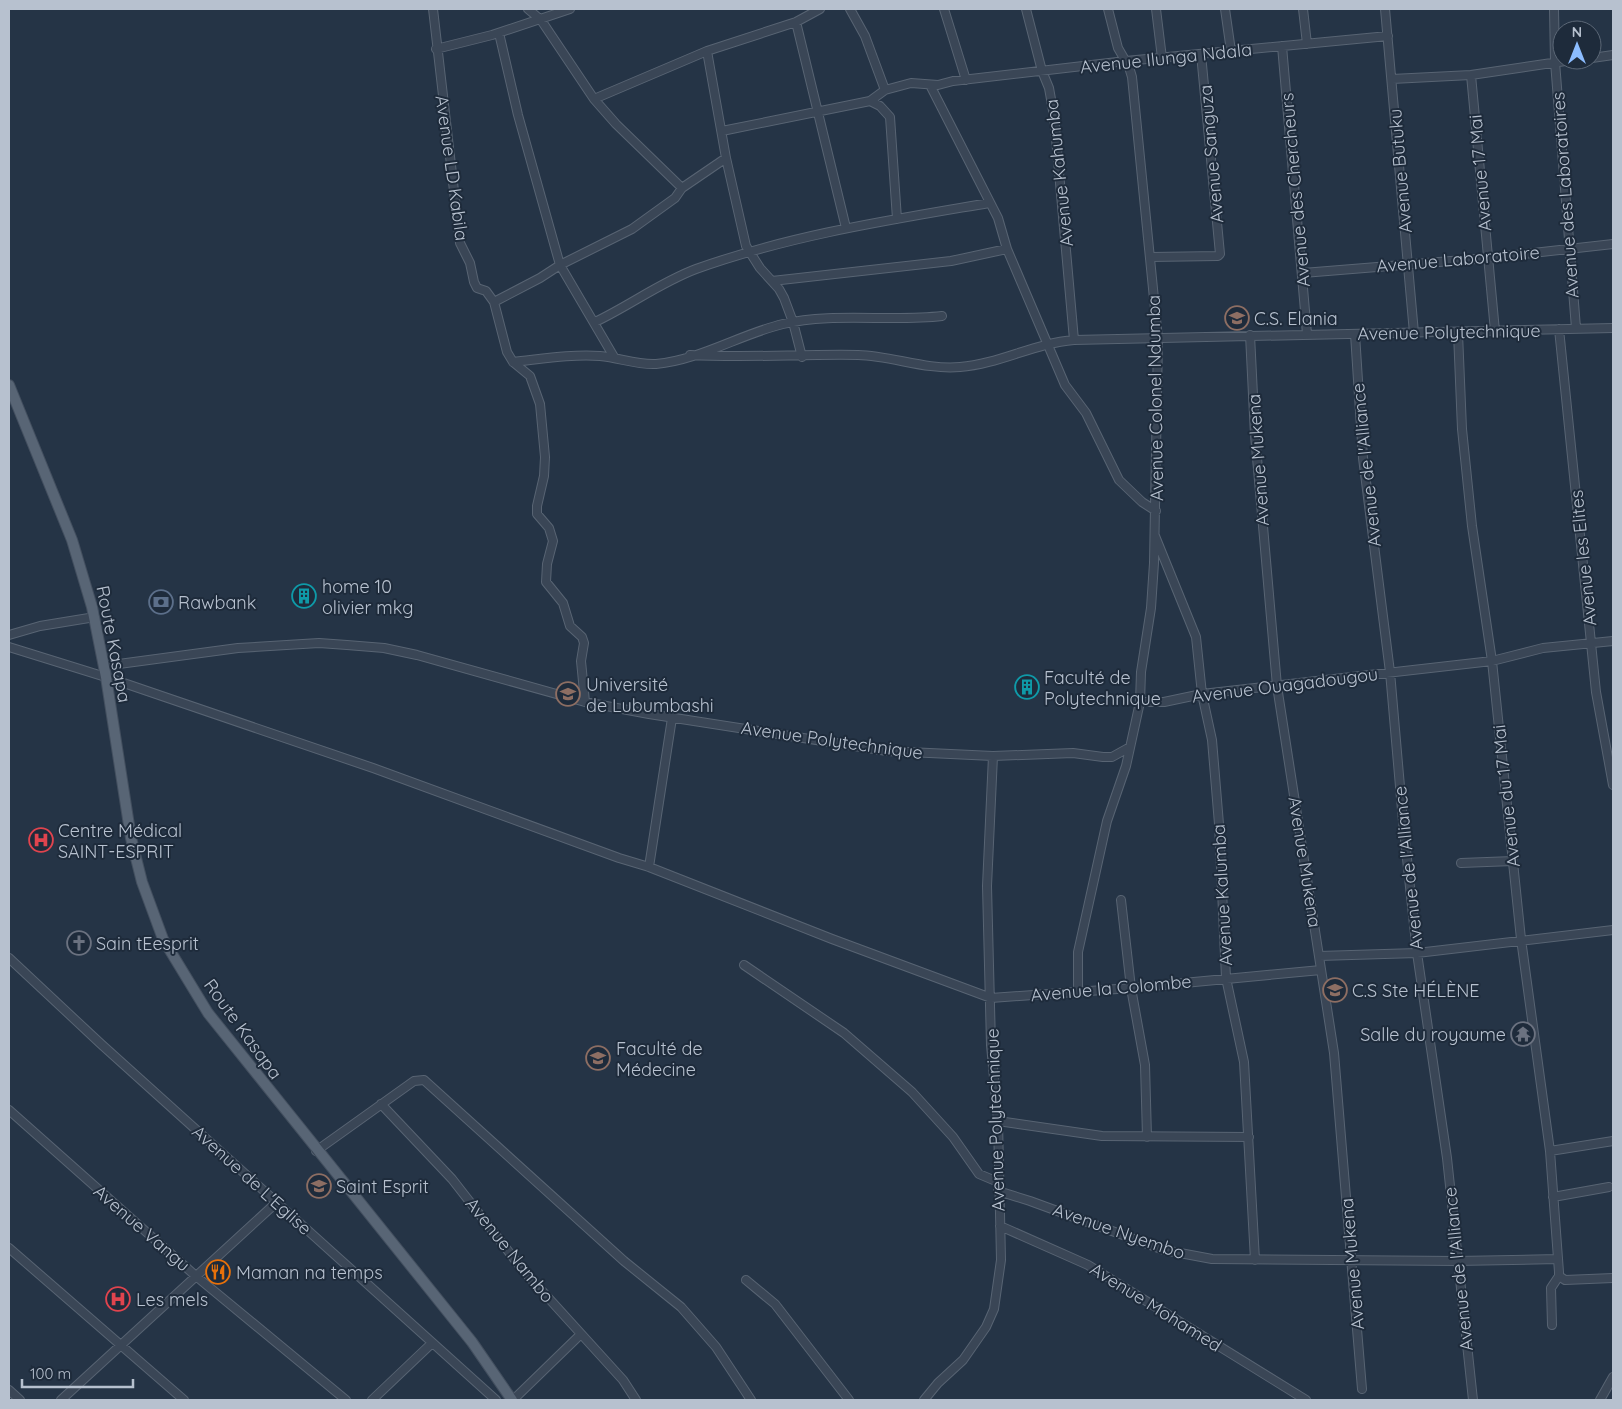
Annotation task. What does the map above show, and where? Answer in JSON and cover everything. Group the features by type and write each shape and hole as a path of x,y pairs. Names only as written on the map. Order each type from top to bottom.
{"main road":[{"name":"Route Kasapa","path":"9,385 72,540 95,617 131,838 142,882 163,939 208,1014 316,1151 472,1342 512,1400"}],"street":[{"name":"Avenue LD Kabila","path":"433,9 436,49 460,243 470,263 477,288 486,291 494,302"},
{"path":"528,9 540,20 594,99 616,124 682,188"},
{"path":"436,49 540,20 570,9"},
{"path":"594,99 706,51 796,22 820,9"},
{"path":"722,131 870,101 885,90 865,36 850,9"},
{"path":"944,9 966,80"},
{"name":"Avenue Kahumba","path":"1026,9 1042,71 1049,88 1056,134 1074,340"},
{"name":"Avenue Colonel Ndumba","path":"1108,9 1118,48 1126,61 1132,77 1158,339 1155,536 1152,595 1141,672 1140,702"},
{"path":"1156,9 1162,58"},
{"path":"1225,9 1230,51"},
{"path":"1303,9 1307,44"},
{"name":"Avenue Butuku","path":"1385,9 1414,333"},
{"path":"796,22 820,112 846,228"},
{"path":"499,32 518,115 560,265 614,357"},
{"name":"Avenue Ilunga Ndala","path":"885,90 911,83 944,84 1126,61 1388,36"},
{"name":"Avenue des Chercheurs","path":"1282,46 1307,334"},
{"path":"706,51 726,158 745,242 750,252 779,289 793,322 802,357"},
{"name":"Avenue Sanguza","path":"1151,256 1218,256 1220,254 1201,54"},
{"path":"1392,79 1471,75 1552,62"},
{"name":"Avenue des Laboratoires","path":"1556,70 1576,328"},
{"name":"Avenue 17 Mai","path":"1471,75 1496,332"},
{"path":"930,85 1001,226 1007,249 1032,304 1046,344 1065,384 1086,413 1117,477 1142,502 1156,511"},
{"path":"870,101 880,106 890,118 897,219"},
{"path":"585,702 581,661 584,643 582,637 570,626 563,603 546,582 547,564 553,540 549,528 537,514 544,476 545,457 540,404 530,376 513,362 505,346 494,302 540,278 560,265 632,229 675,198 682,188 726,158"},
{"path":"595,322 694,270 789,240 989,203"},
{"name":"Avenue Laboratoire","path":"1303,273 1488,258 1613,244"},
{"path":"772,281 951,262 1007,249"},
{"path":"513,362 580,355 614,357 639,364 667,362 773,326 793,322 837,319 916,319 942,316"},
{"name":"Avenue Polytechnique","path":"690,355 802,357 858,355 895,359 916,365 962,367 995,360 1046,344 1074,340 1250,335 1458,333 1613,328"},
{"name":"Avenue les Elites","path":"1559,329 1600,722 1613,786"},
{"name":"Avenue du 17 Mai","path":"1458,333 1462,429 1472,526 1492,661 1521,939 1550,1151 1558,1259"},
{"name":"Avenue de l'Alliance","path":"1355,334 1363,458 1390,672 1402,821 1417,953 1447,1158 1472,1400"},
{"name":"Avenue Mukena","path":"1250,335 1255,435 1277,686 1334,1053 1362,1389"},
{"name":"Avenue Kalumba","path":"1155,536 1196,637 1202,694 1212,740 1219,824 1226,978 1243,1055 1255,1260"},
{"path":"9,635 40,626 95,617"},
{"name":"Avenue Ouagadougou","path":"1140,702 1164,702 1202,694 1492,661 1542,648 1613,641"},
{"name":"Avenue Polytechnique","path":"105,672 238,648 319,643 384,648 585,702 672,718 887,751 993,756 987,886 992,1070 998,1121 998,1191 1002,1260 992,1314 971,1350 924,1400"},
{"path":"9,647 105,672 619,858 649,866 832,939 991,998"},
{"path":"1078,990 1078,952 1107,821 1130,747 1140,702"},
{"path":"649,866 672,718"},
{"path":"993,756 1073,753 1112,757 1130,747"},
{"path":"1460,863 1513,861"},
{"path":"1121,900 1131,988 1145,1065 1147,1136"},
{"path":"1319,956 1417,953 1521,939 1613,930"},
{"name":"Avenue de L'Eglise","path":"9,958 496,1400"},
{"path":"744,964 844,1033 912,1092 952,1137 979,1174 998,1182"},
{"name":"Avenue la Colombe","path":"991,998 1078,990 1131,988 1321,970"},
{"path":"316,1151 414,1080 424,1080 624,1261 681,1306 716,1347 751,1400"},
{"name":"Avenue Nambo","path":"381,1104 452,1179 523,1270 626,1384 636,1400"},
{"name":"Avenue Vangu","path":"9,1110 197,1277 346,1400"},
{"path":"998,1121 1022,1123 1085,1135 1249,1136"},
{"path":"1550,1151 1613,1141"},
{"path":"1554,1197 1609,1187"},
{"name":"Avenue Nyembo","path":"998,1191 1179,1254 1212,1260 1457,1261 1558,1259"},
{"path":"61,1400 277,1202"},
{"name":"Avenue Mohamed","path":"1000,1226 1088,1265 1306,1400"},
{"path":"9,1248 184,1400"},
{"path":"1552,1325 1550,1288 1559,1276 1558,1259"},
{"path":"1559,1276 1571,1280 1613,1278"},
{"path":"746,1280 775,1304 849,1400"},
{"path":"512,1400 581,1334"},
{"path":"372,1400 432,1343"},
{"path":"1600,1400 1613,1377"},
{"path":"9,1390 20,1400"}],"place":[{"name":"C.S. Elania","path":"1237,318"},
{"name":"home 10 olivier mkg","path":"304,596"},
{"name":"Rawbank","path":"161,602"},
{"name":"Faculté de Polytechnique","path":"1027,687"},
{"name":"Université de Lubumbashi","path":"568,694"},
{"name":"Centre Médical SAINT-ESPRIT","path":"41,840"},
{"name":"Sain tEesprit","path":"79,943"},
{"name":"C.S Ste HÉLÈNE","path":"1335,990"},
{"name":"Salle du royaume","path":"1523,1034"},
{"name":"Faculté de Médecine","path":"598,1058"},
{"name":"Saint Esprit","path":"319,1186"},
{"name":"Maman na temps","path":"218,1272"},
{"name":"Les mels","path":"118,1299"}]}
